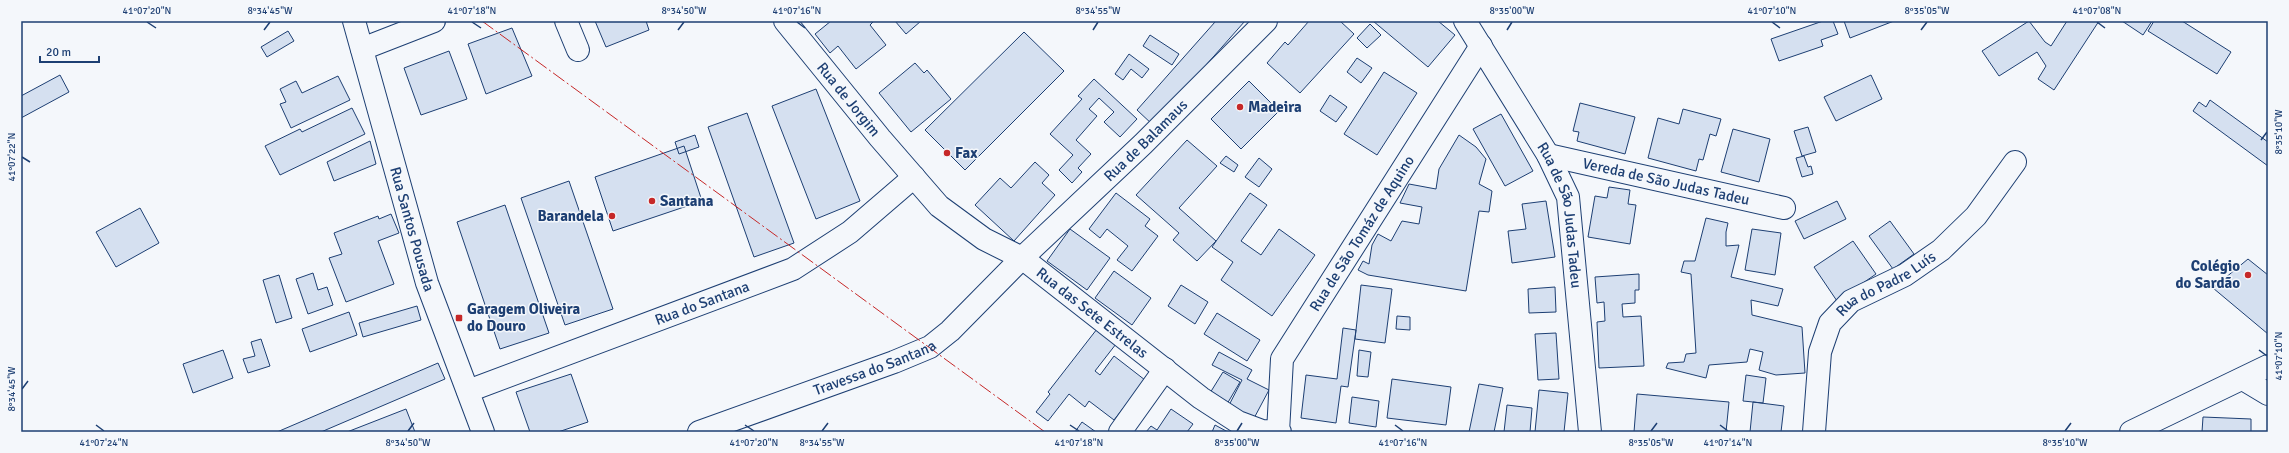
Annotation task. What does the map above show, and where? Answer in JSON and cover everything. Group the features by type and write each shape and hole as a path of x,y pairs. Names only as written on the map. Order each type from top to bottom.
{"street":[{"name":"Rua Santos Pousada","path":"354,21 427,283 483,432"},
{"path":"362,49 434,21"},
{"path":"566,21 578,50"},
{"name":"Rua de Jorgim","path":"785,21 914,177"},
{"name":"Rua de Balamaus","path":"1022,258 1143,144 1266,21"},
{"name":"Rua de São Judas Tadeu","path":"1465,21 1548,155 1568,197 1590,432"},
{"name":"Rua de São Tomáz de Aquino","path":"1279,432 1282,359 1481,46"},
{"name":"Vereda de São Judas Tadeu","path":"1548,155 1784,208"},
{"name":"Rua do Padre Luís","path":"1814,432 1820,352 1830,323 1851,301 1905,276 1941,250 1976,216 2015,162"},
{"name":"Rua das Sete Estrelas","path":"914,177 939,206 984,239 1022,258 1202,398 1238,422 1262,431 1279,432"},
{"name":"Rua do Santana","path":"468,391 793,270 850,232 914,177"},
{"name":"Travessa do Santana","path":"699,432 894,362 930,347 950,332 1022,258"},
{"path":"2131,432 2268,366"},
{"path":"1120,432 1165,370"},
{"path":"2243,379 2268,394"}],"building":[{"path":"595,21 646,21 649,30 606,47"},
{"path":"831,21 874,21 870,25 886,45 856,69 838,46 830,53 815,34"},
{"path":"895,21 921,21 906,34"},
{"path":"1214,21 1245,21 1153,125 1137,110 1215,22"},
{"path":"1309,21 1340,21 1354,34 1300,93 1267,63 1285,42 1288,45"},
{"path":"1373,21 1438,21 1455,35 1428,67"},
{"path":"1823,21 1833,21 1838,34 1821,40 1823,46 1779,61 1771,39"},
{"path":"1844,21 1894,21 1850,38"},
{"path":"2029,21 2045,42 2051,46 2067,21 2099,21 2054,90 2038,79 2046,66 2037,52 1999,76 1982,51"},
{"path":"2122,21 2152,21 2143,35"},
{"path":"2154,21 2182,21 2231,52 2217,74 2148,31"},
{"path":"1370,24 1381,35 1367,48 1357,38"},
{"path":"512,28 532,76 486,94 468,44"},
{"path":"288,31 294,41 267,57 261,47"},
{"path":"1024,32 1064,71 965,170 925,130"},
{"path":"1150,35 1179,54 1172,65 1143,46"},
{"path":"449,51 467,99 421,115 404,68"},
{"path":"1129,54 1149,69 1142,78 1131,69 1123,80 1115,74"},
{"path":"1357,58 1372,68 1361,83 1347,72"},
{"path":"915,63 924,73 927,70 951,99 911,132 879,93"},
{"path":"1384,72 1417,93 1377,155 1344,134"},
{"path":"60,75 69,92 21,118 21,96"},
{"path":"1871,75 1882,99 1836,121 1824,97"},
{"path":"338,76 350,100 291,128 280,104 286,102 280,89 296,81 302,93"},
{"path":"1094,79 1137,119 1120,137 1104,122 1114,112 1099,98 1089,109 1097,116 1076,140 1091,154 1078,168 1082,172 1072,183 1059,170 1073,155 1050,134 1082,99 1078,96"},
{"path":"1249,81 1279,111 1241,149 1211,119"},
{"path":"816,89 860,201 816,219 772,106"},
{"path":"1330,95 1347,107 1336,122 1320,111"},
{"path":"2210,100 2268,142 2268,166 2193,111 2199,102 2206,107"},
{"path":"1580,103 1635,117 1625,154 1577,141 1579,132 1573,131"},
{"path":"352,108 365,134 280,175 265,146 300,129 302,132"},
{"path":"1683,109 1721,119 1716,136 1710,134 1703,160 1699,159 1696,171 1648,158 1658,118 1679,124"},
{"path":"747,113 794,243 754,257 708,127"},
{"path":"1501,114 1533,171 1505,186 1473,129"},
{"path":"1808,127 1816,152 1802,156 1794,131"},
{"path":"1733,129 1770,139 1759,182 1721,172"},
{"path":"695,135 699,147 679,154 675,142"},
{"path":"1459,135 1476,147 1486,159 1479,184 1492,191 1489,212 1479,211 1466,291 1368,275 1358,270 1363,261 1369,264 1372,245 1378,234 1391,241 1402,221 1419,224 1422,207 1400,203 1409,184 1436,189 1439,169"},
{"path":"1187,140 1217,166 1179,208 1216,241 1197,261 1173,240 1179,233 1136,195"},
{"path":"370,141 376,164 334,181 327,162"},
{"path":"684,146 702,201 613,231 595,177"},
{"path":"1226,156 1238,165 1234,172 1220,163"},
{"path":"1804,156 1808,167 1811,166 1813,174 1802,177 1796,158"},
{"path":"1259,158 1272,169 1259,187 1245,177"},
{"path":"1035,162 1049,175 1042,183 1055,195 1014,241 975,205 1000,178 1011,188"},
{"path":"569,181 613,309 565,325 521,198"},
{"path":"1609,187 1630,190 1628,204 1636,205 1630,244 1588,237 1595,196 1607,198"},
{"path":"1116,193 1150,219 1145,226 1158,236 1132,271 1117,260 1128,246 1107,229 1100,238 1089,229"},
{"path":"1250,193 1267,205 1241,241 1261,255 1279,229 1315,255 1272,316 1221,280 1233,262 1212,247"},
{"path":"1546,201 1555,257 1512,263 1508,231 1526,229 1522,204"},
{"path":"1837,201 1846,219 1804,239 1795,221"},
{"path":"505,205 549,333 500,349 457,222"},
{"path":"140,208 159,243 116,267 96,232"},
{"path":"391,214 399,233 378,241 394,284 346,302 329,258 342,254 334,233 378,216 379,219"},
{"path":"1706,218 1728,223 1726,232 1726,246 1739,245 1731,277 1783,289 1778,306 1751,300 1752,315 1802,327 1805,373 1776,375 1759,370 1763,352 1750,349 1747,362 1709,365 1706,378 1666,368 1668,363 1684,362 1686,354 1696,353 1691,274 1681,272 1684,261 1695,261"},
{"path":"1890,221 1914,254 1893,269 1869,236"},
{"path":"1070,229 1110,258 1087,290 1047,261"},
{"path":"1752,229 1781,233 1775,275 1745,270"},
{"path":"1853,241 1876,274 1837,301 1814,267"},
{"name":"Colégio do Sardão","path":"2248,259 2268,275 2268,334 2213,288"},
{"path":"1114,271 1151,298 1132,325 1095,298"},
{"path":"313,273 318,290 327,287 333,305 308,314 296,279"},
{"path":"1639,274 1639,290 1635,290 1635,303 1622,304 1623,317 1641,316 1644,366 1599,368 1597,322 1605,321 1604,302 1597,303 1595,277"},
{"path":"279,275 292,318 276,323 263,280"},
{"path":"1181,285 1208,302 1195,324 1168,306"},
{"path":"1361,285 1392,289 1385,343 1355,339"},
{"path":"1555,287 1556,312 1529,313 1528,289"},
{"path":"417,306 421,320 363,337 359,323"},
{"path":"349,312 357,335 310,352 302,329"},
{"path":"1217,313 1260,340 1247,361 1204,334"},
{"path":"1397,316 1410,317 1410,330 1396,329"},
{"path":"1343,328 1356,330 1348,387 1341,386 1336,423 1301,418 1306,375 1337,379"},
{"path":"1097,329 1116,344 1095,371 1100,375 1114,356 1145,380 1114,420 1089,401 1085,407 1069,394 1048,421 1036,412 1050,394 1048,392"},
{"path":"1556,333 1559,379 1538,380 1535,334"},
{"path":"261,339 270,366 248,373 243,359 255,356 251,342"},
{"path":"223,350 233,378 193,393 183,364"},
{"path":"1359,350 1371,352 1368,377 1357,376"},
{"path":"1219,352 1252,370 1247,379 1269,390 1252,422 1227,409 1242,380 1212,365"},
{"path":"438,363 445,379 321,432 277,432"},
{"path":"1223,372 1240,382 1227,404 1210,393"},
{"path":"571,374 588,422 558,432 530,432 516,392"},
{"path":"1746,375 1766,378 1763,403 1743,401"},
{"path":"1392,379 1451,387 1446,425 1387,418"},
{"path":"1479,384 1503,388 1494,432 1469,432"},
{"path":"1539,390 1568,393 1564,432 1535,432"},
{"path":"1637,394 1729,402 1726,432 1634,432"},
{"path":"1352,397 1379,401 1376,427 1349,423"},
{"path":"1753,402 1784,406 1781,432 1750,432"},
{"path":"1507,405 1532,408 1530,432 1504,432"},
{"path":"406,409 415,432 347,432"},
{"path":"1171,409 1193,424 1187,432 1146,432 1151,426 1157,430"},
{"path":"2203,417 2251,419 2251,432 2202,432"},
{"path":"1082,422 1096,432 1075,432"},
{"path":"1215,425 1228,432 1212,432"}],"power":[{"path":"482,21 1045,432"}],"place":[{"name":"Madeira","path":"1240,107"},
{"name":"Fax","path":"947,153"},
{"name":"Santana","path":"652,201"},
{"name":"Barandela","path":"612,216"},
{"name":"Colégio do Sardão","path":"2248,275"},
{"name":"Garagem Oliveira do Douro","path":"459,318"}]}
